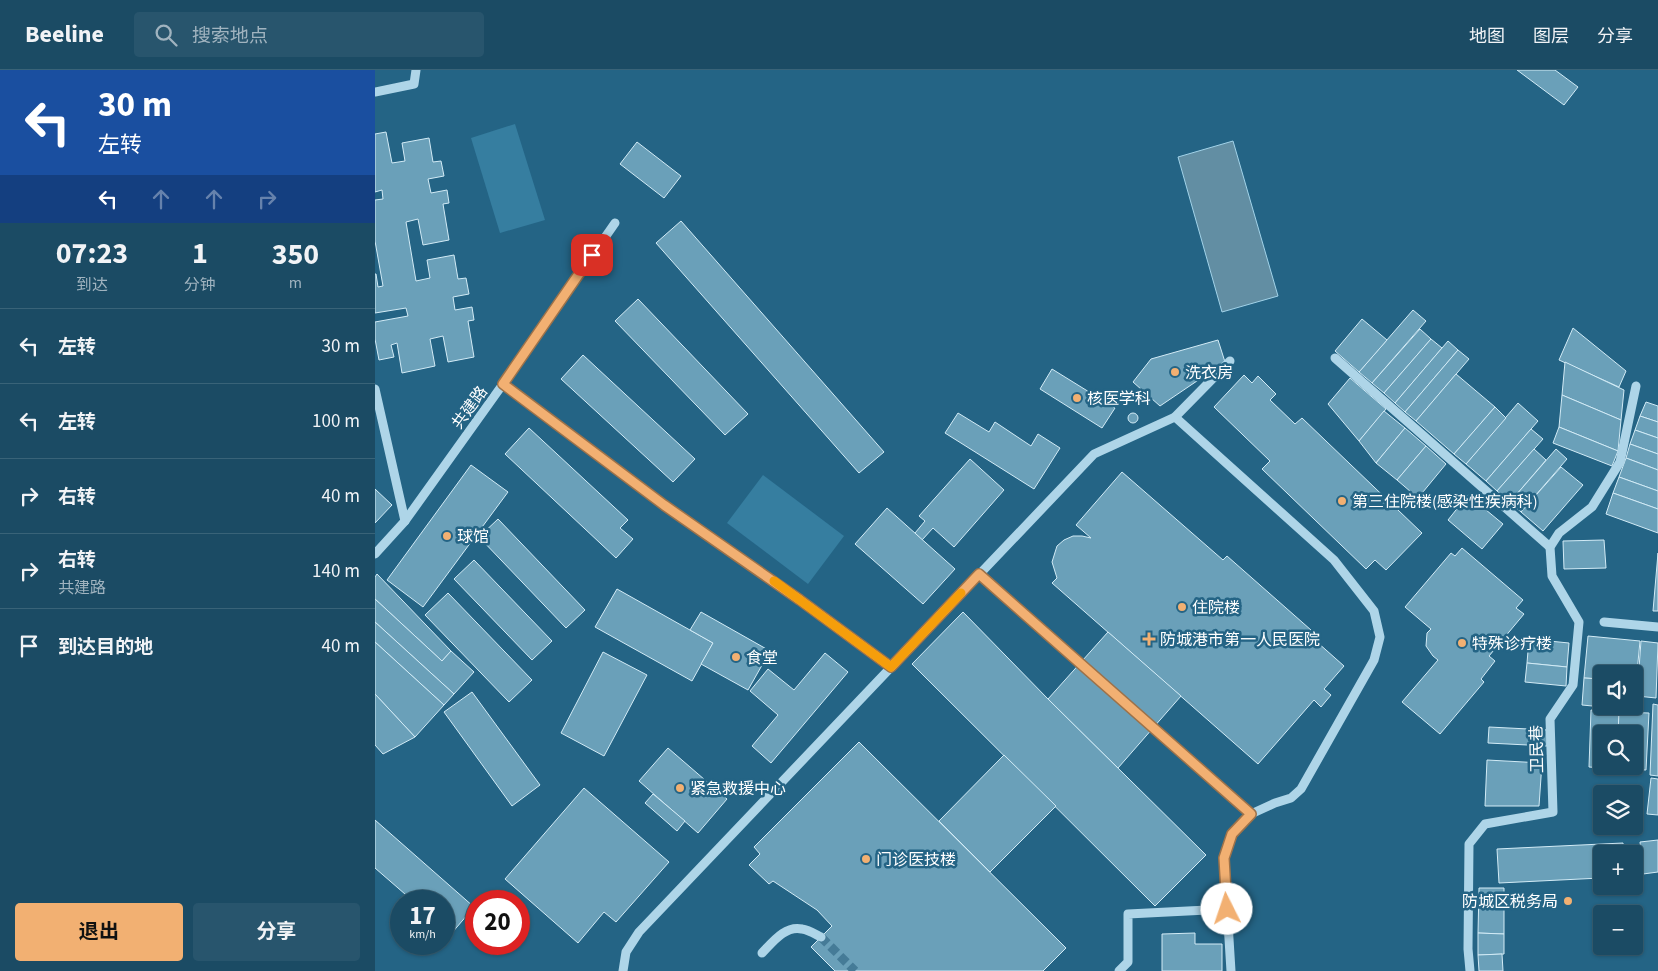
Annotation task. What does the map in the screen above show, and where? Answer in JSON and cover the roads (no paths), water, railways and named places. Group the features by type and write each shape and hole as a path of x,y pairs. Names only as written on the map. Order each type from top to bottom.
{"street":[{"path":"375,92 414,84 416,70"},
{"name":"共建路","path":"375,554 405,521 615,223"},
{"path":"1335,358 1550,547 1559,533 1592,507 1620,462 1636,386"},
{"path":"623,971 626,952 639,932 1093,454 1175,417 1230,361"},
{"path":"503,384 664,505 800,600 891,667"},
{"path":"375,389 405,521"},
{"path":"1175,417 1335,560 1374,611 1380,637 1374,660 1301,789 1291,798 1251,814 1232,834 1224,858 1231,971"},
{"name":"卫民巷","path":"1470,971 1469,844 1485,824 1553,812 1549,719 1573,685 1579,622 1552,576 1550,547"},
{"path":"979,574 1251,814"},
{"path":"1604,622 1658,627"},
{"path":"1119,971 1128,962 1128,914 1227,909"},
{"path":"762,953 782,934 791,929 801,928 821,937"}],"tunnel":[{"path":"821,937 855,971"}],"place":[{"name":"洗衣房","path":"1175,372"},
{"name":"核医学科","path":"1077,398"},
{"name":"第三住院楼(感染性疾病科)","path":"1342,501"},
{"name":"球馆","path":"447,536"},
{"name":"住院楼","path":"1182,607"},
{"name":"防城港市第一人民医院","path":"1149,639"},
{"name":"特殊诊疗楼","path":"1462,643"},
{"name":"食堂","path":"736,657"},
{"name":"紧急救援中心","path":"680,788"},
{"name":"门诊医技楼","path":"866,859"},
{"name":"防城区税务局","path":"1568,901"}]}
